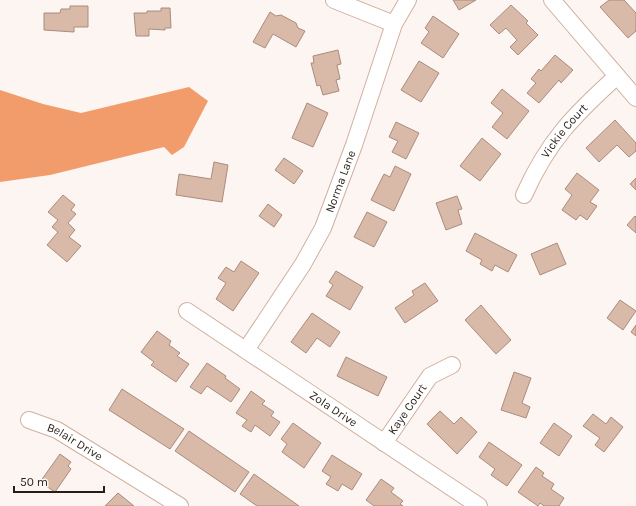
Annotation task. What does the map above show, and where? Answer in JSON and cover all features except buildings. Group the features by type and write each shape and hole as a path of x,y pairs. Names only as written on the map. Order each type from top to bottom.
{"street":[{"path":"334,0 394,24"},
{"name":"Norma Lane","path":"246,350 303,264 322,228 349,159 394,24 408,0"},
{"path":"552,0 636,98"},
{"name":"Vickie Court","path":"524,195 536,168 555,138 579,110 617,76"},
{"name":"Zola Drive","path":"187,311 479,506"},
{"name":"Kaye Court","path":"384,443 430,376 452,365"},
{"name":"Belair Drive","path":"29,420 57,430 180,506"}],"shaded area":[{"path":"189,87 208,101 184,147 172,155 164,147 50,175 0,182 0,90 43,104 81,113"}]}
